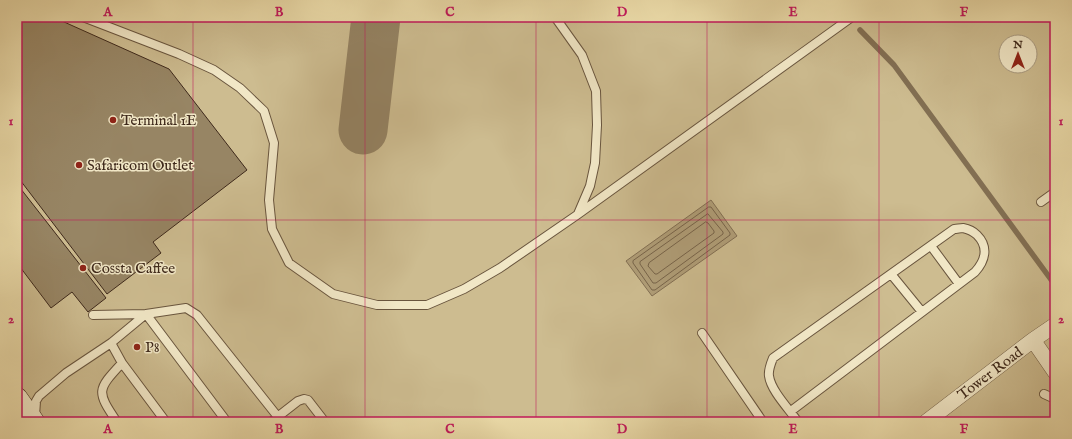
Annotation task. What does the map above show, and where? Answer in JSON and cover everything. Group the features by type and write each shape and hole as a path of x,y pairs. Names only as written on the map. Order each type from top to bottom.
{"main road":[{"path":"17,398 35,422"}],"street":[{"name":"Tower Road","path":"926,422 1055,324"},
{"path":"1033,340 1055,372"}],"lane":[{"path":"83,17 179,54 214,70 240,88 264,111 274,143 272,177 268,200 272,229 289,263 333,294 377,305 427,305 464,289 500,268 577,215 852,17"},
{"path":"555,17 582,55 596,91 597,126 594,163 590,186 577,215"},
{"path":"1041,202 1055,192"},
{"path":"791,411 975,272 984,258 985,248 981,239 974,232 964,228 954,229 773,358 770,366 769,377 774,389 798,422"},
{"path":"931,246 959,284"},
{"path":"891,274 922,312"},
{"path":"93,314 146,314 186,308 197,315 275,419 298,401 304,399 308,400 325,422"},
{"path":"35,422 36,401 39,396 66,373 111,343 146,314"},
{"path":"146,314 227,422"},
{"path":"702,333 763,422"},
{"path":"111,343 122,363 166,422"},
{"path":"117,422 102,398 102,387 122,363"},
{"path":"1044,394 1055,399"}],"shaded area":[{"path":"17,17 1055,17 1055,422 17,422"}],"water":[{"path":"711,200 737,236 652,296 626,261"}],"building":[{"name":"Terminal 1E","path":"17,17 53,17 169,69 247,170 153,242 161,253 107,294 17,176"},
{"path":"17,184 106,298 88,312 72,292 51,308 17,263"}],"waterway":[{"path":"860,30 894,65 1055,285"}],"taxiway":[{"path":"363,130 376,17"}],"place":[{"name":"Terminal 1E","path":"113,120"},
{"name":"Safaricom Outlet","path":"79,165"},
{"name":"Cossta Caffee","path":"83,268"},
{"name":"P8","path":"137,347"}]}
